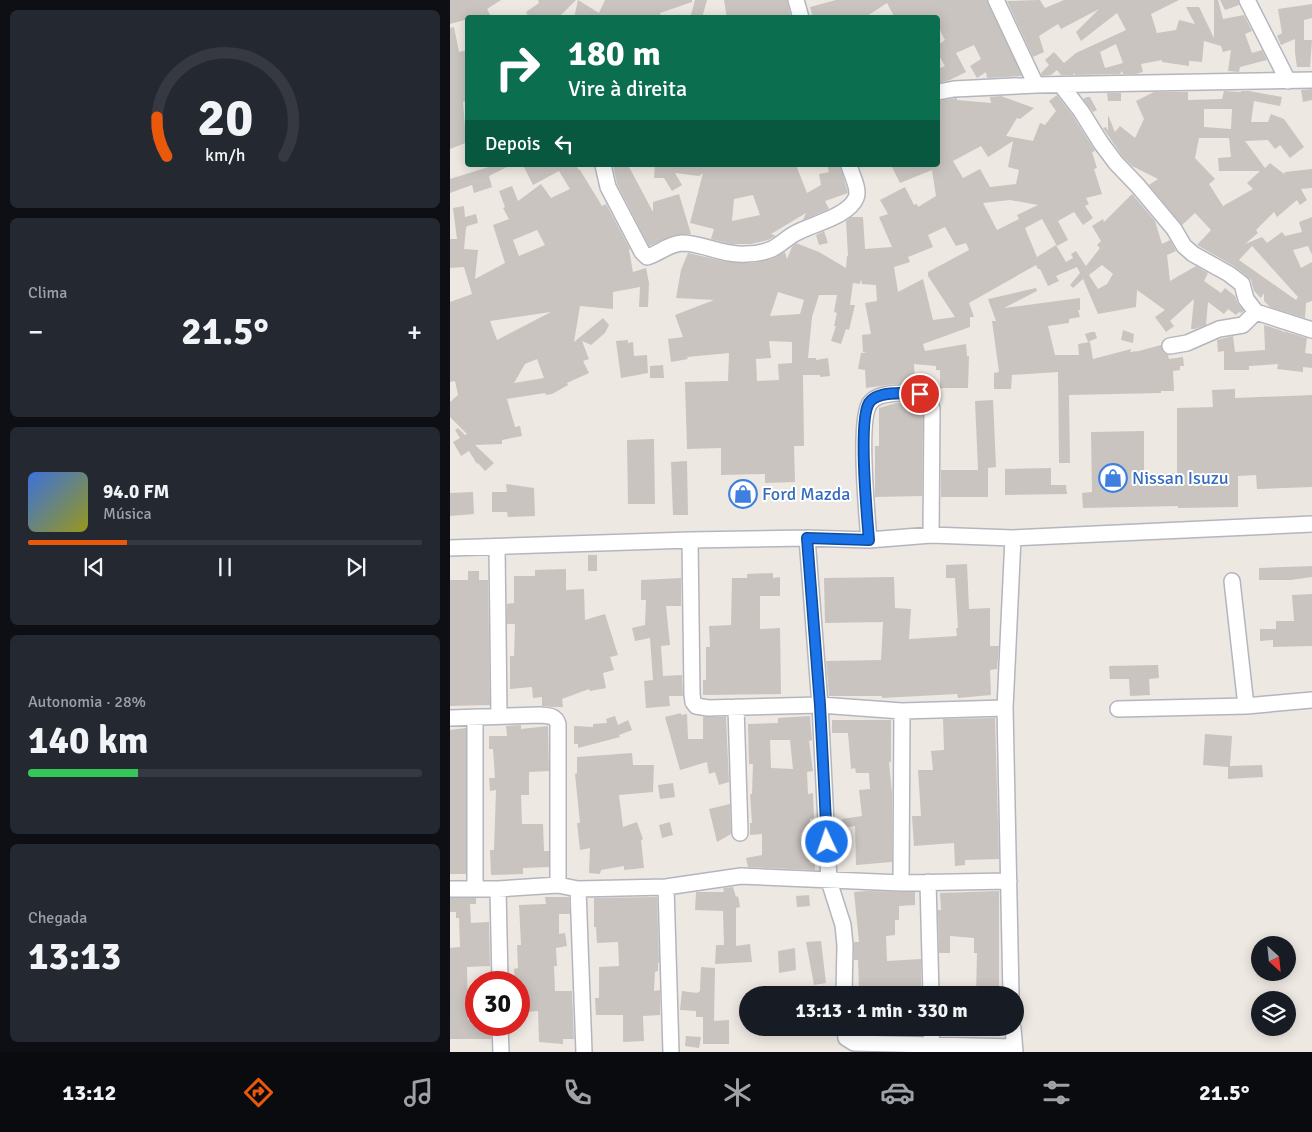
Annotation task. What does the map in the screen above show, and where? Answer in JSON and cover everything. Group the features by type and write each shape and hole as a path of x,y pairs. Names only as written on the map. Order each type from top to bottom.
{"street":[{"path":"796,0 800,15"},
{"path":"996,0 1036,86"},
{"path":"1246,0 1288,81"},
{"path":"940,92 954,89 1061,85 1312,80"},
{"path":"1061,85 1116,163 1169,222 1184,246 1192,254 1229,274 1242,284 1246,299 1256,312 1312,330"},
{"path":"603,167 608,187 642,252 647,257 669,246 682,243 694,244 732,254 746,254 772,249 795,233 839,213 853,203 858,196 850,167"},
{"path":"1170,346 1187,343 1219,330 1243,325 1256,312"},
{"path":"869,540 864,424 869,403 879,395 902,393 924,395 930,402 932,409 931,535"},
{"path":"450,548 690,540 807,538 869,540 931,535 1014,538 1312,524"},
{"path":"807,538 820,705 829,881 843,925 845,945 844,986"},
{"path":"1011,986 1005,708 1014,538"},
{"path":"690,540 693,702 699,707 820,705 902,711 1005,708"},
{"path":"497,547 499,716"},
{"path":"1232,581 1246,706"},
{"path":"1118,709 1246,706 1312,700"},
{"path":"736,707 740,833"},
{"path":"901,883 902,711"},
{"path":"450,718 540,715 552,716 558,724 558,885"},
{"path":"475,717 475,889"},
{"path":"450,889 498,889 558,885 578,889 666,887 741,876 901,883 1009,881"},
{"path":"928,882 930,986"},
{"path":"666,887 671,1052"},
{"path":"498,889 500,971"},
{"path":"578,889 584,1052"},
{"path":"500,1036 501,1052"},
{"path":"846,1036 854,1044 1015,1050 1014,1036"}],"building":[{"path":"450,0 501,0 487,9 490,15 465,15 465,20 450,24"},
{"path":"538,0 576,0 561,15 528,15 526,12 539,3"},
{"path":"578,0 599,13 605,0 692,0 692,2 660,13 660,15 575,15"},
{"path":"695,0 707,0 703,15 691,15"},
{"path":"724,0 787,0 790,15 726,15"},
{"path":"836,0 987,0 1022,76 987,78 986,72 977,78 970,66 981,59 974,45 956,53 966,72 940,82 940,68 945,66 940,57 940,44 945,40 940,30 940,15 893,15 887,3 869,15 812,15 810,7"},
{"path":"1040,0 1045,8 1064,0 1179,0 1151,14 1157,33 1176,30 1179,20 1195,24 1186,7 1199,7 1214,38 1214,0 1218,0 1223,19 1244,15 1252,31 1245,34 1252,53 1262,50 1267,60 1240,67 1239,72 1228,71 1231,50 1223,52 1221,46 1204,41 1202,62 1189,61 1189,66 1162,62 1162,60 1141,64 1143,72 1136,74 1123,74 1122,71 1120,74 1075,75 1075,73 1073,75 1061,75 1057,70 1051,75 1042,76 1041,73 1049,65 1045,60 1054,52 1064,63 1076,53 1126,30 1117,13 1081,41 1076,32 1099,9 1061,29 1058,24 1039,36 1044,52 1033,57 1007,1","holes":["1116,44 1123,63 1105,68 1100,52"]},
{"path":"1220,0 1238,0 1239,5 1225,10"},
{"path":"1312,4 1312,18 1304,20 1304,40 1312,40 1310,67 1297,67 1295,39 1281,45 1277,36 1282,33 1278,9"},
{"path":"454,27 459,52 465,51 465,102 463,102 465,143 450,149 450,28"},
{"path":"1312,89 1312,100 1303,102 1301,90"},
{"path":"1224,91 1249,91 1282,97 1280,106 1254,101 1251,122 1268,122 1271,114 1284,119 1304,147 1290,158 1280,145 1275,149 1268,140 1245,141 1265,168 1270,163 1284,174 1285,172 1312,169 1312,188 1301,189 1307,200 1300,205 1297,200 1277,217 1274,212 1256,230 1258,233 1245,244 1262,237 1267,243 1282,232 1285,236 1302,232 1299,222 1312,217 1312,255 1308,246 1293,250 1301,268 1312,262 1312,301 1306,303 1305,318 1270,307 1264,301 1264,293 1261,298 1254,291 1251,280 1248,277 1234,266 1197,245 1211,230 1195,213 1182,225 1149,185 1158,179 1132,166 1123,157 1103,128 1106,127 1108,131 1108,115 1115,132 1120,126 1135,138 1144,119 1136,101 1154,92 1188,92 1188,100 1222,99","holes":["1204,109 1232,109 1231,129 1204,127","1199,138 1229,138 1231,157 1218,158 1219,171 1260,171 1247,183 1253,189 1223,206 1209,184 1215,179 1195,158","1252,246 1298,297 1296,300 1239,260"]},
{"path":"1107,93 1121,93 1121,101 1108,101"},
{"path":"1057,95 1095,151 1092,152 1097,168 1094,169 1102,194 1086,198 1089,204 1085,206 1093,218 1083,225 1074,212 1058,221 1068,240 1057,246 1042,219 1025,228 1037,257 1056,245 1066,262 1073,258 1071,254 1076,251 1086,266 1100,248 1097,245 1101,241 1092,226 1103,219 1104,222 1132,194 1155,221 1162,244 1170,240 1176,251 1167,255 1170,281 1196,266 1208,273 1204,281 1221,293 1225,288 1235,296 1238,304 1244,311 1236,315 1228,309 1224,314 1208,302 1206,325 1191,329 1194,299 1170,321 1174,326 1166,332 1155,317 1165,310 1137,290 1136,307 1098,314 1083,279 1073,288 1070,285 1080,273 1077,267 1056,276 1059,281 1048,286 1036,265 969,303 974,317 970,317 970,327 923,344 925,351 966,344 967,356 969,356 968,388 940,388 940,370 936,370 936,366 914,364 915,384 895,384 866,388 865,370 858,369 861,353 867,353 863,352 862,335 871,334 865,303 877,301 876,285 862,284 861,279 860,284 853,283 850,305 855,305 849,330 846,329 841,344 831,341 836,326 834,326 837,313 834,312 837,295 819,295 812,317 808,358 816,358 816,360 828,358 830,376 803,375 804,446 794,446 795,482 765,483 765,474 721,475 721,448 687,449 685,382 728,381 729,353 687,357 688,359 671,362 668,339 683,337 675,315 714,300 676,298 681,270 688,253 728,262 753,263 772,259 785,252 787,259 792,247 796,243 819,252 846,268 848,256 846,221 851,217 863,217 865,249 892,247 879,217 888,214 880,200 905,187 914,205 917,204 918,207 936,196 932,170 900,183 892,167 940,167 940,101 957,98 957,100 991,103 990,97 1001,96 1034,108 1020,119 1017,118 1006,136 1033,141 1040,123 1045,125 1056,111 1049,101","holes":["1013,141 1008,167 1019,170 1016,184 990,187 980,169 963,178 953,161 981,146 988,157","1010,200 1038,205 1017,215 1019,219 997,230 983,203","945,227 956,246 966,243 969,250 928,272 928,276 955,317 933,320 923,279 898,292 894,267 910,262 908,257 933,247 928,235","1102,265 1113,274 1107,284 1098,289 1089,275","778,292 804,300 800,314 770,316","769,341 792,342 792,363 778,364 779,380 757,381 756,359 771,358"]},
{"path":"1090,97 1097,110 1093,112 1083,99"},
{"path":"489,167 507,167 489,176 492,187 474,193 472,185 450,193 450,179"},
{"path":"524,167 577,167 580,170 602,206 606,204 630,249 633,272 646,268 649,283 648,307 639,307 640,287 613,292 613,309 580,306 574,342 603,318 609,325 605,333 591,345 582,341 589,359 583,361 589,373 567,383 568,385 552,394 546,395 545,393 507,399 515,427 520,426 522,436 502,440 502,444 475,445 494,463 485,471 477,464 469,451 461,456 453,442 460,438 455,430 458,428 465,435 467,434 450,417 450,402 458,395 455,381 450,382 450,302 472,294 464,267 450,268 450,239 457,239 453,208 464,206 465,217 476,214 478,223 466,228 464,249 478,250 475,279 505,263 493,225 509,219 503,208 505,207 499,191 512,186 518,201 541,184 551,198 570,189 559,171 533,185","holes":["537,230 545,245 519,256 513,240","551,312 497,340 490,321","537,359 544,378 514,383 525,364"]},
{"path":"613,167 629,167 653,212 653,202 679,194 691,234 675,235 649,246 617,184"},
{"path":"655,167 797,167 807,193 821,185 819,174 829,172 828,167 841,167 848,193 825,201 829,209 803,220 806,213 771,234 776,236 768,240 751,244 731,244 711,239 714,229 690,223 703,173 699,176 675,173 682,185 672,191 664,178 654,178","holes":["753,195 760,215 732,221 734,199"]},
{"path":"824,231 828,243 819,245 816,235"},
{"path":"1036,288 1037,291 1004,308 1080,298 1080,310 1078,310 1080,317 1069,319 1069,323 1048,326 1055,355 1079,355 1078,344 1090,342 1093,359 1131,349 1130,352 1161,345 1163,352 1168,355 1169,359 1183,357 1184,366 1180,366 1180,370 1173,371 1174,391 1161,391 1161,393 1069,395 1070,463 1059,463 1058,372 1012,375 1011,389 994,389 994,373 999,372 992,321 996,321 988,299"},
{"path":"1264,325 1285,333 1283,331 1307,338 1305,353 1312,354 1312,368 1303,367 1303,372 1277,369 1278,364 1249,366 1249,370 1224,370 1224,351 1218,352 1217,340 1233,336 1235,352 1265,350"},
{"path":"1123,330 1134,334 1133,343 1121,340"},
{"path":"1095,332 1097,338 1088,342 1085,334"},
{"path":"628,340 628,343 633,342 634,356 647,355 648,373 621,378 616,341"},
{"path":"663,365 664,378 650,378 650,366"},
{"path":"1235,389 1235,398 1312,395 1312,487 1257,489 1256,475 1238,476 1238,507 1083,508 1082,493 1092,492 1091,432 1144,431 1144,474 1177,473 1177,408 1213,407 1212,390"},
{"path":"993,400 996,467 988,468 988,497 941,497 941,470 978,470 975,401"},
{"path":"896,403 919,404 923,410 922,496 875,497 875,446 879,446 879,408"},
{"path":"654,439 655,504 628,504 627,440"},
{"path":"687,461 688,515 673,515 671,462"},
{"path":"1051,468 1051,485 1066,485 1067,494 1005,495 1005,469"},
{"path":"506,484 534,488 535,516 508,517 507,512 492,512 492,492 507,492"},
{"path":"473,492 474,514 450,516 450,493"},
{"path":"588,555 597,555 597,571 588,571"},
{"path":"967,564 969,609 990,608 990,646 999,646 997,669 990,670 991,695 958,698 957,694 882,698 882,696 829,696 826,661 881,660 883,622 825,623 824,578 894,577 895,608 911,609 909,639 957,636 955,578 946,578 946,565"},
{"path":"1312,566 1312,577 1291,580 1259,580 1259,568"},
{"path":"566,569 566,590 584,589 585,620 605,614 618,655 610,657 614,670 603,673 606,688 590,691 589,689 562,699 563,707 542,706 542,697 533,698 532,687 510,689 510,656 514,656 515,624 507,624 507,604 514,603 514,576 535,576 535,570"},
{"path":"468,571 479,571 479,580 488,580 490,705 450,706 450,580 468,580"},
{"path":"773,573 773,578 780,577 780,596 760,596 760,629 780,628 781,694 703,695 703,680 706,680 706,647 710,647 709,626 731,625 732,578 747,578 747,574"},
{"path":"681,578 681,606 666,606 670,645 661,646 663,676 682,675 683,696 669,696 670,706 646,708 644,681 653,680 650,638 635,641 632,628 645,625 646,600 641,600 641,580"},
{"path":"1312,594 1312,646 1273,647 1273,640 1260,641 1260,629 1276,629 1276,621 1294,621 1292,595"},
{"path":"1158,665 1159,678 1149,679 1150,695 1130,696 1129,679 1110,679 1109,666"},
{"path":"681,713 681,715 687,714 688,739 703,739 703,717 726,717 729,782 719,785 715,772 709,774 707,762 680,770 665,717"},
{"path":"615,716 618,725 628,720 632,730 619,735 620,737 578,748 578,744 574,744 574,726 593,727 593,724 607,723 606,719"},
{"path":"810,716 812,740 809,741 813,771 807,772 808,794 813,793 814,818 810,819 810,863 815,863 815,870 748,867 746,858 762,855 762,834 750,835 750,823 752,823 750,794 752,794 753,764 749,764 748,724 778,723 778,718","holes":["770,740 790,740 793,769 771,768"]},
{"path":"995,718 999,859 965,860 965,865 955,866 954,843 914,846 912,816 921,816 918,770 933,770 931,751 944,750 943,719"},
{"path":"832,720 891,720 891,762 889,762 892,793 892,862 856,865 855,826 843,828 842,819 862,816 859,790 870,789 869,773 856,773 855,768 851,769 848,733 832,733"},
{"path":"521,725 521,729 548,726 549,771 529,772 529,795 521,795 522,824 543,824 544,851 549,851 549,867 523,868 523,874 491,875 490,850 494,850 496,790 490,791 489,778 495,778 493,749 489,749 489,736 507,736 506,726"},
{"path":"466,728 466,874 450,874 450,730"},
{"path":"1205,734 1232,736 1230,766 1262,765 1263,777 1228,779 1228,767 1203,765"},
{"path":"632,753 633,765 654,765 653,792 619,795 623,827 637,822 643,839 641,840 644,868 624,870 624,866 601,870 600,874 589,873 590,848 580,850 577,823 580,823 575,774 577,773 577,757"},
{"path":"673,783 675,797 660,799 658,785"},
{"path":"730,804 731,834 717,842 709,809"},
{"path":"670,822 673,835 662,838 659,825"},
{"path":"733,887 736,897 738,896 740,907 736,908 736,946 750,944 752,962 715,964 716,945 724,945 723,911 695,910 696,892 724,892 723,888"},
{"path":"999,891 999,986 976,986 977,953 974,953 974,938 950,936 950,953 939,953 938,910 941,910 940,893"},
{"path":"854,892 915,892 915,905 899,906 899,920 895,920 895,935 886,936 887,961 921,959 921,986 859,986 858,960 854,960 854,942 859,942"},
{"path":"809,895 810,906 797,907 796,896"},
{"path":"545,897 569,897 570,914 559,914 559,934 565,933 567,946 556,948 557,966 554,966 555,991 572,991 574,1039 563,1039 563,1044 539,1042 538,1011 530,1012 530,971 514,971 514,969 518,968 517,945 521,945 519,905 546,904"},
{"path":"657,897 659,963 658,971 655,972 654,991 660,990 660,1015 643,1016 644,1041 623,1042 623,1015 596,1015 595,998 599,998 599,967 619,966 618,942 597,943 596,927 594,927 594,898"},
{"path":"450,898 476,898 476,904 470,904 471,923 489,922 490,966 467,967 467,971 465,971 465,1036 491,1036 491,1039 450,1039 450,948 460,947 459,918 456,918 456,912 450,912"},
{"path":"821,941 826,983 814,985 806,942"},
{"path":"795,948 796,970 779,973 778,951"},
{"path":"701,967 715,968 714,1021 729,1020 729,1044 703,1044 703,1017 696,1017 696,1011 680,1010 682,991 697,993 700,991"},
{"path":"686,1036 701,1037 699,1048 685,1046"}],"place":[{"name":"Nissan Isuzu","path":"1113,478"},
{"name":"Ford Mazda","path":"743,494"}],"route":[{"path":"827,842 820,705 807,538 869,540 864,424 869,403 879,395 920,394"}]}
